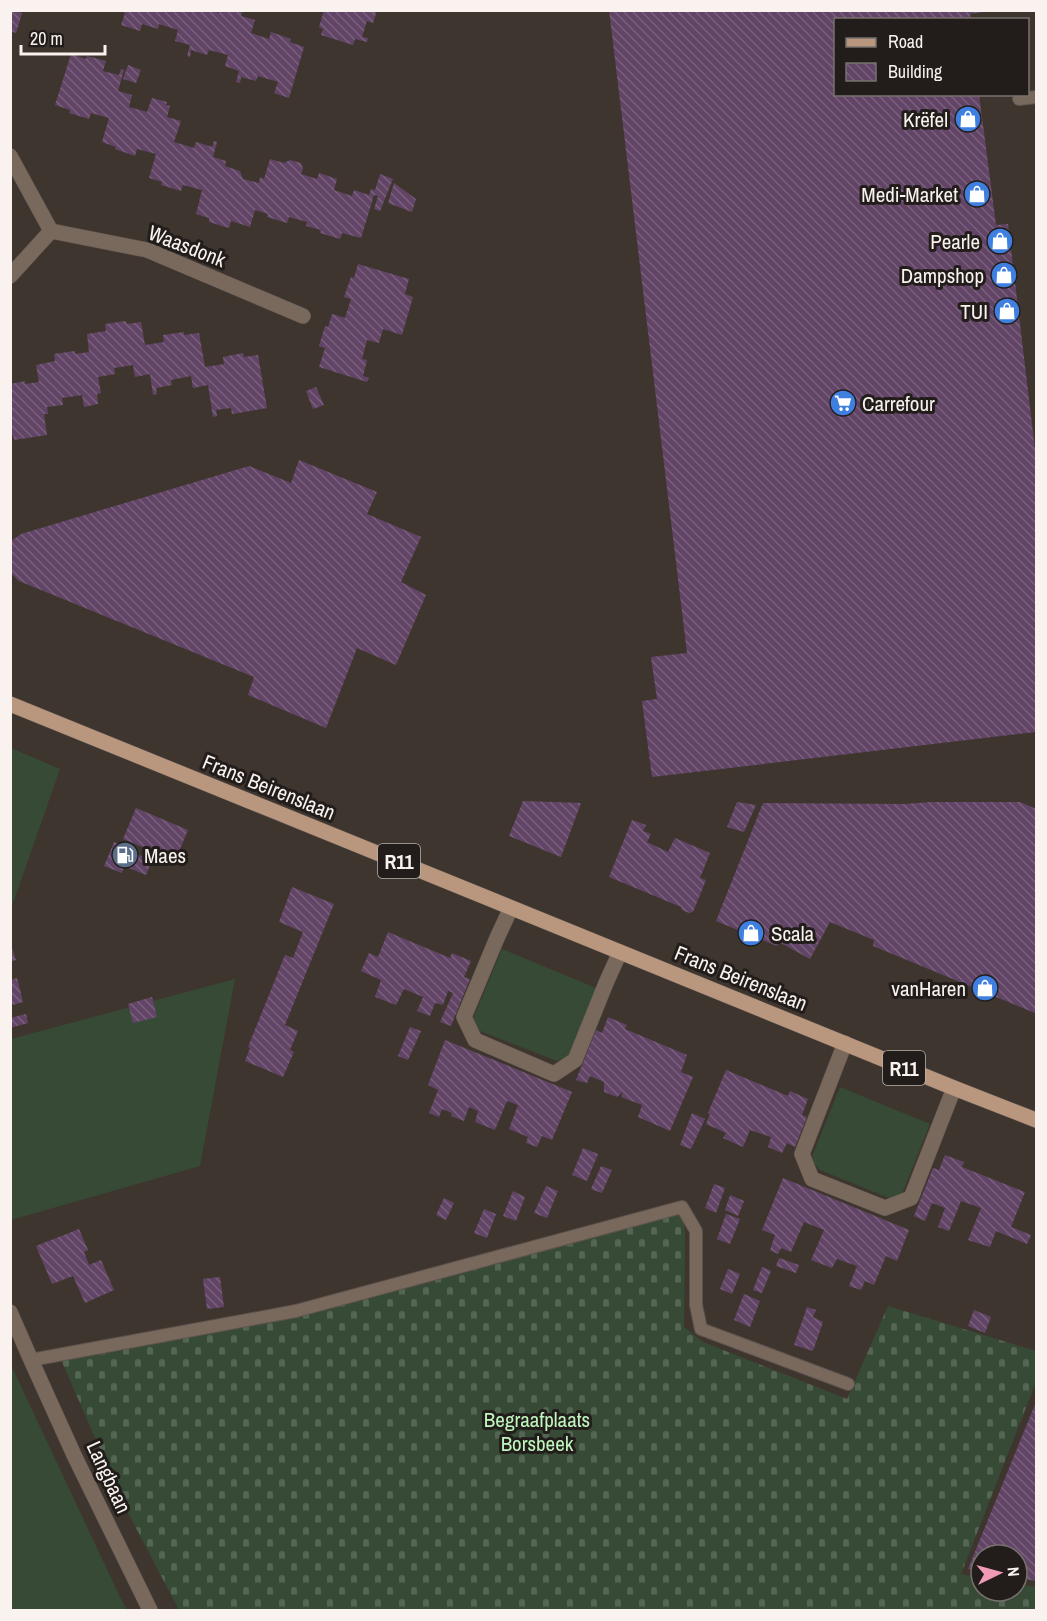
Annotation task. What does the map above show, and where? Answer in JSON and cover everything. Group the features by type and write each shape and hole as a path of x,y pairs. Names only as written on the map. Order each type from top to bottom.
{"main road":[{"name":"Frans Beirenslaan","path":"10,705 1036,1120"}],"street":[{"path":"10,156 51,231 10,276"},
{"name":"Waasdonk","path":"51,231 147,250 303,316"},
{"path":"512,908 464,1017 475,1040 544,1070 554,1074 575,1060 620,952"},
{"path":"845,1043 802,1154 812,1179 885,1208 911,1198 954,1088"},
{"name":"Langbaan","path":"10,1312 74,1455 150,1611"}],"lane":[{"path":"1019,99 1036,97"},
{"path":"31,1360 296,1311 682,1207 696,1231 696,1305 700,1329 848,1384"}],"green space":[{"path":"11,748 60,769 11,909"},
{"path":"502,949 596,988 569,1057 557,1061 480,1031 473,1019"},
{"path":"235,979 200,1166 11,1220 11,1039"},
{"path":"840,1087 930,1124 902,1194 889,1198 820,1170 811,1159"},
{"name":"Begraafplaats Borsbeek","path":"682,1207 685,1233 684,1327 703,1342 847,1399 888,1306 1036,1351 1036,1382 973,1543 969,1543 969,1554 961,1574 969,1576 969,1603 1029,1603 1029,1586 1036,1587 1036,1610 179,1610 126,1509 59,1355 296,1311"},
{"path":"11,1365 120,1597 127,1610 11,1610"}],"building":[{"path":"11,10 22,13 16,33 10,31"},
{"path":"118,10 212,10 219,13 220,10 236,10 242,12 241,16 255,20 251,33 269,39 271,32 291,39 290,42 304,47 289,98 274,93 278,82 258,76 256,81 241,77 240,83 236,82 239,71 225,66 228,55 209,50 207,55 191,50 190,57 187,56 190,45 175,41 178,30 159,24 158,29 142,24 140,31 121,25 125,13"},
{"path":"324,10 377,10 373,23 367,21 362,37 368,38 367,42 355,39 353,45 321,35 323,29 319,27"},
{"name":"Carrefour","path":"609,10 984,10 984,12 970,14 971,18 834,18 834,96 979,96 996,225 1008,224 1036,458 1036,732 652,777 642,701 657,699 651,657 687,653"},
{"path":"71,54 86,59 87,56 106,61 103,71 119,75 121,69 124,70 118,91 132,95 129,107 147,112 152,98 167,102 166,105 170,106 167,117 181,121 174,142 194,148 196,142 212,147 214,141 217,142 213,157 226,161 225,166 240,171 243,179 259,183 260,177 264,179 270,159 284,163 290,160 301,163 303,169 301,174 317,179 319,173 337,179 334,190 352,196 354,190 369,195 371,189 375,190 380,174 393,179 380,211 374,209 378,196 374,195 361,238 342,233 340,239 306,226 307,222 289,217 287,223 267,217 268,214 255,210 250,227 231,221 229,228 209,222 209,218 196,214 202,190 183,185 181,191 161,185 162,182 149,178 156,154 137,149 135,156 102,142 109,118 91,113 89,119 69,113 70,110 55,105"},
{"path":"128,65 141,70 136,83 123,79"},
{"path":"394,183 416,199 412,212 388,203"},
{"path":"358,264 409,279 405,294 413,297 402,335 383,329 379,343 367,340 362,359 367,360 363,376 369,378 367,382 319,367 325,348 319,346 325,326 328,327 332,314 345,318 351,299 344,297"},
{"path":"126,321 127,324 141,322 145,345 164,342 163,335 184,332 184,335 199,333 205,367 224,364 223,357 243,353 244,357 258,355 267,408 232,414 231,408 216,410 217,416 213,417 208,385 193,388 191,376 171,380 172,385 156,388 157,394 153,395 150,374 135,377 133,365 114,368 115,374 98,377 101,393 97,394 98,404 84,407 82,395 62,398 63,405 47,407 48,414 44,414 47,435 14,440 13,435 10,435 10,384 25,381 25,384 39,382 36,365 55,361 54,354 89,352 87,334 106,331 105,324"},
{"path":"316,387 324,405 313,409 306,391"},
{"path":"299,460 377,492 367,514 421,537 401,582 426,595 396,665 357,648 326,728 248,695 254,677 19,581 10,572 11,541 21,534 249,466 291,483"},
{"path":"523,801 581,803 561,857 509,836"},
{"path":"737,802 756,805 744,832 727,827"},
{"path":"1020,802 1036,809 1035,1013 873,946 874,940 830,922 810,959 779,942 777,946 716,921 763,803 904,804"},
{"path":"136,808 188,830 175,861 123,839"},
{"path":"632,820 646,825 643,831 651,834 647,842 668,852 675,838 710,853 700,878 706,880 693,912 689,913 681,907 609,877"},
{"name":"Maes","path":"114,842 152,860 146,875 124,866 122,873 104,866"},
{"path":"292,887 334,904 285,1025 298,1031 290,1050 294,1052 283,1077 245,1061 250,1048 248,1047 285,955 293,958 303,932 279,922"},
{"path":"388,932 450,958 452,953 471,961 464,977 470,979 451,1026 440,1022 453,993 448,991 443,1005 435,1003 430,1016 417,1011 423,997 404,989 396,1005 375,997 381,980 361,971 369,953 378,957"},
{"path":"12,948 16,960 10,962 10,949"},
{"path":"17,978 23,1002 13,1005 10,998 10,980"},
{"path":"152,997 157,1017 133,1023 128,1004"},
{"path":"26,1014 28,1023 10,1028 10,1018"},
{"path":"608,1017 627,1025 625,1029 687,1055 681,1072 693,1077 670,1131 638,1117 642,1105 621,1097 623,1092 617,1097 604,1092 604,1082 590,1076 587,1083 576,1080 596,1030 602,1033"},
{"path":"410,1027 421,1031 408,1060 398,1056"},
{"path":"445,1040 572,1092 552,1140 542,1136 537,1147 526,1143 528,1137 509,1129 518,1105 507,1101 495,1130 475,1122 478,1111 469,1107 464,1121 451,1116 452,1113 442,1109 439,1117 429,1113 438,1090 428,1085"},
{"path":"726,1070 788,1096 790,1091 808,1099 802,1115 807,1117 795,1147 787,1143 782,1153 768,1147 771,1137 750,1130 743,1147 723,1138 726,1133 706,1124 710,1114 708,1113"},
{"path":"692,1113 705,1119 691,1149 680,1145"},
{"path":"583,1148 598,1154 587,1181 572,1175"},
{"path":"945,1155 964,1162 962,1167 1025,1192 1011,1227 1031,1235 1027,1244 996,1231 990,1247 968,1240 981,1208 961,1201 949,1231 938,1227 945,1208 932,1203 925,1221 914,1216 933,1168 939,1170"},
{"path":"601,1166 612,1170 602,1193 591,1189"},
{"path":"783,1178 909,1230 897,1261 886,1256 874,1285 865,1281 861,1290 849,1286 857,1266 837,1259 832,1268 811,1260 824,1230 804,1222 791,1252 781,1248 778,1254 770,1250 775,1235 762,1230"},
{"path":"714,1184 725,1188 716,1213 705,1208"},
{"path":"546,1186 558,1191 547,1218 534,1213"},
{"path":"513,1191 525,1197 516,1221 503,1216"},
{"path":"730,1195 744,1201 738,1216 725,1210"},
{"path":"444,1198 454,1203 446,1220 436,1215"},
{"path":"484,1209 496,1214 487,1238 474,1233"},
{"path":"726,1214 740,1219 730,1244 717,1239"},
{"path":"79,1229 88,1250 84,1252 89,1265 101,1260 114,1290 85,1303 73,1276 52,1284 36,1246"},
{"path":"779,1258 799,1265 796,1273 776,1266"},
{"path":"762,1267 771,1271 762,1293 753,1290"},
{"path":"728,1269 740,1274 732,1294 720,1289"},
{"path":"220,1277 224,1307 207,1309 203,1279"},
{"path":"744,1294 760,1301 750,1327 734,1320"},
{"path":"807,1307 816,1310 813,1317 823,1322 813,1351 794,1345"},
{"path":"974,1310 991,1317 985,1333 968,1326"},
{"path":"1036,1402 1036,1581 1029,1580 1029,1543 979,1543"}],"place":[{"name":"Krëfel","path":"968,119"},
{"name":"Medi-Market","path":"977,194"},
{"name":"Pearle","path":"1000,241"},
{"name":"Dampshop","path":"1004,275"},
{"name":"TUI","path":"1007,311"},
{"name":"Carrefour","path":"843,403"},
{"name":"Maes","path":"125,855"},
{"name":"Scala","path":"751,933"},
{"name":"vanHaren","path":"985,988"}]}
